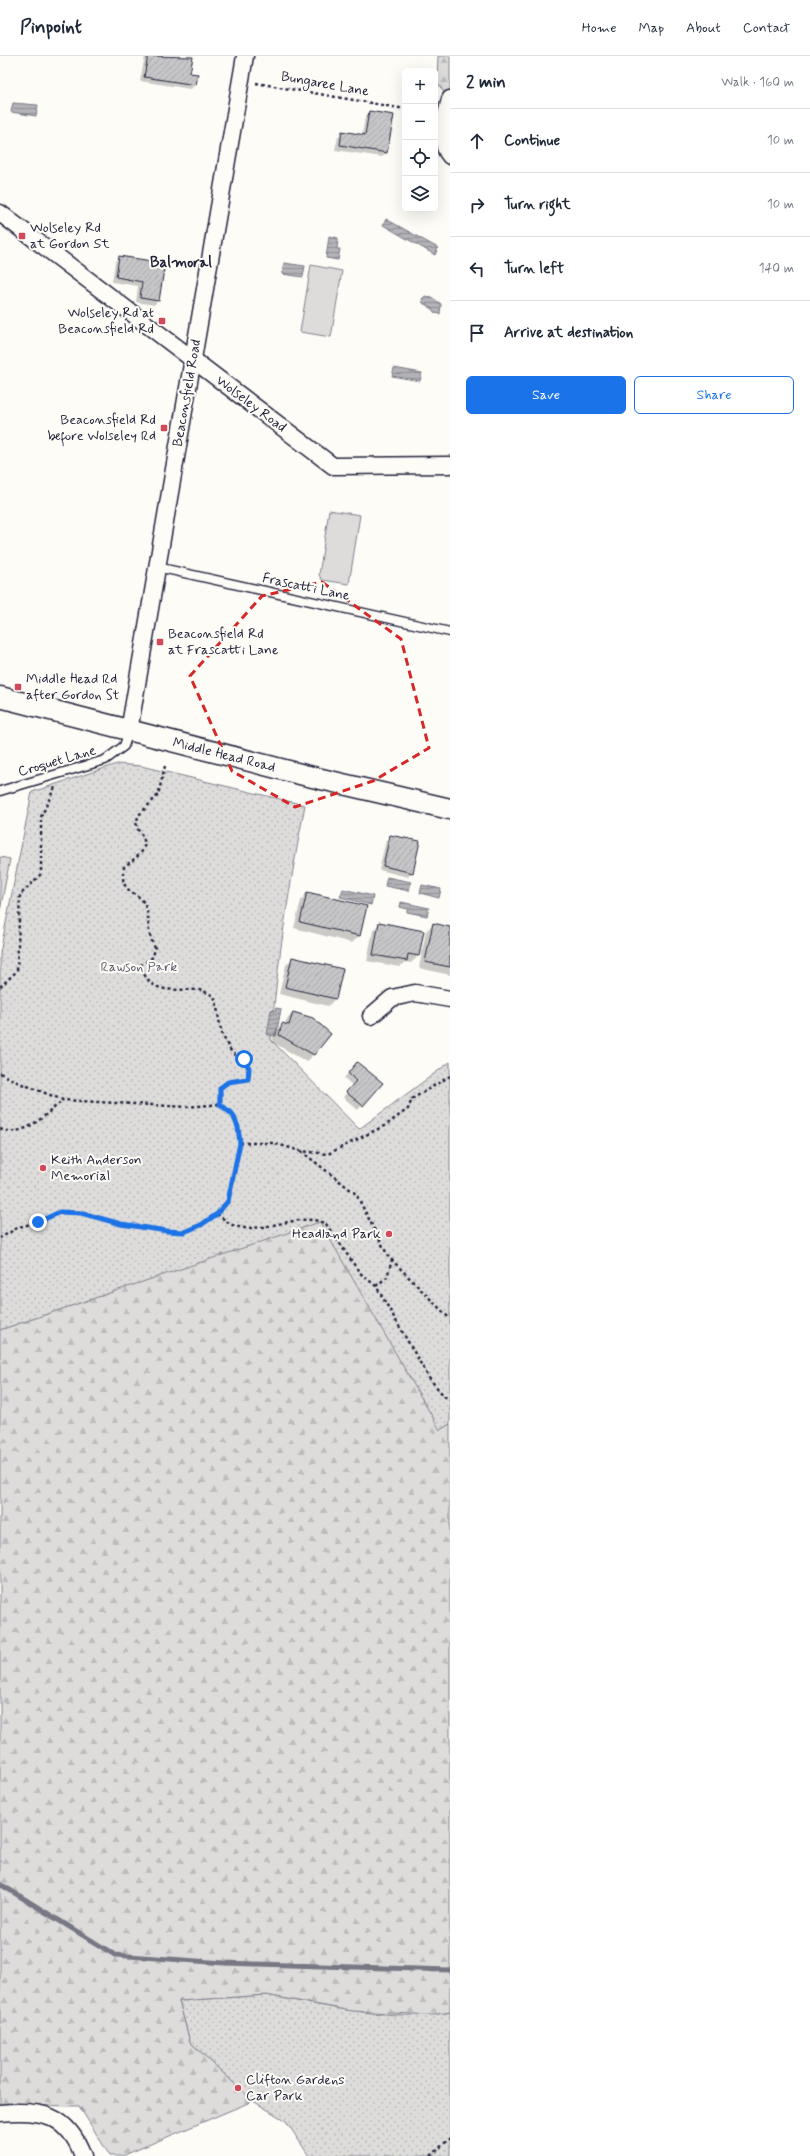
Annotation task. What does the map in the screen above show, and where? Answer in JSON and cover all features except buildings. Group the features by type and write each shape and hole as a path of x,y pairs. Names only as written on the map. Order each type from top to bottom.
{"street":[{"name":"Beaconsfield Road","path":"129,731 245,56"},
{"path":"450,99 443,134 447,153 450,156"},
{"name":"Wolseley Road","path":"0,213 333,466 450,465"},
{"name":"Middle Head Road","path":"0,697 304,775 450,809"},
{"path":"371,1016 392,998 415,993 450,999"},
{"path":"0,2114 38,2112 61,2121 78,2144 83,2156"}],"lane":[{"name":"Frascatti Lane","path":"157,567 450,632"},
{"name":"Croquet Lane","path":"0,791 105,760 124,746 129,731"}],"path":[{"name":"Bungaree Lane","path":"241,80 402,108"},
{"path":"165,766 158,795 138,816 136,827 143,834 144,845 141,855 124,867 122,878 126,888 141,900 146,907 148,936 155,948 153,957 141,965 144,976 155,986 171,992 200,990 214,996 219,1010 224,1037 232,1051 244,1059 249,1068 248,1079 228,1082 220,1088 220,1104"},
{"path":"0,987 17,971 20,895 41,874 41,817 55,788 56,775"},
{"path":"0,1073 17,1082 63,1100 187,1107 220,1104 233,1115 238,1127 240,1143 228,1201 217,1214 201,1225 184,1232 121,1224 81,1213 60,1212 38,1222 19,1227 0,1238"},
{"path":"240,1143 273,1143 301,1151 328,1154 386,1126 408,1109 412,1099 450,1076"},
{"path":"0,1129 7,1132 28,1127 63,1100"},
{"path":"301,1151 356,1194 392,1259 450,1319"},
{"path":"217,1214 228,1223 246,1228 269,1227 301,1220 320,1220 326,1224 360,1273 376,1286 429,1378 444,1396 450,1400"},
{"path":"376,1286 387,1277 392,1259"},
{"path":"431,2156 450,2138"}],"highlighted area":[{"path":"322,582 401,639 429,748 373,781 295,807 232,771 190,676 262,596"}],"green space":[{"path":"438,56 450,56 450,101 438,83"},
{"path":"311,265 342,271 331,337 300,332"},
{"path":"329,510 360,515 349,584 322,580 319,575"},
{"name":"Rawson Park","path":"117,764 141,766 305,805 285,922 271,1040 359,1129 450,1062 450,1424 440,1430 195,1265 0,1330 0,953 32,792"},
{"path":"0,857 10,859 0,911"},
{"path":"320,1222 440,1430 450,1424 450,2012 432,2015 352,2011 266,1995 179,2001 190,2042 253,2101 122,2156 110,2156 79,2106 0,2105 0,1330"},
{"path":"266,1995 334,2008 381,2014 427,2015 450,2012 450,2156 309,2156 286,2121 253,2101 190,2042 179,2001"}],"shaded area":[{"path":"13,103 38,105 36,116 11,112"},
{"path":"386,219 438,248 435,255 383,225"},
{"path":"329,236 338,238 337,249 340,249 338,260 326,258"},
{"path":"284,263 305,266 303,277 282,274"},
{"path":"425,296 433,298 441,304 440,314 435,313 431,308 423,303 422,299"},
{"path":"394,368 422,373 420,381 392,376"},
{"path":"387,877 411,882 409,891 385,886"},
{"path":"422,885 441,889 439,898 420,893"},
{"path":"343,889 373,896 371,905 340,897"},
{"path":"401,902 429,908 427,916 407,912 407,909 400,907"},
{"path":"276,1008 281,1009 276,1036 267,1035 271,1010 275,1011"}],"waterway":[{"path":"0,1884 115,1955 224,1963 450,1970"}],"place":[{"name":"Wolseley Rd at Gordon St","path":"22,236"},
{"name":"Wolseley Rd at Beaconsfield Rd","path":"162,321"},
{"name":"Beaconsfield Rd before Wolseley Rd","path":"164,428"},
{"name":"Beaconsfield Rd at Frascatti Lane","path":"160,642"},
{"name":"Middle Head Rd after Gordon St","path":"18,687"},
{"name":"Keith Anderson Memorial","path":"43,1168"},
{"name":"Headland Park","path":"389,1234"},
{"name":"Clifton Gardens Car Park","path":"238,2088"}],"district":[{"name":"Balmoral","path":"181,263"}],"route":[{"path":"38,1222 60,1212 81,1213 121,1224 184,1232 201,1225 217,1214 228,1201 240,1143 238,1127 233,1115 220,1104 220,1088 228,1082 248,1079 249,1068 244,1059"}]}
